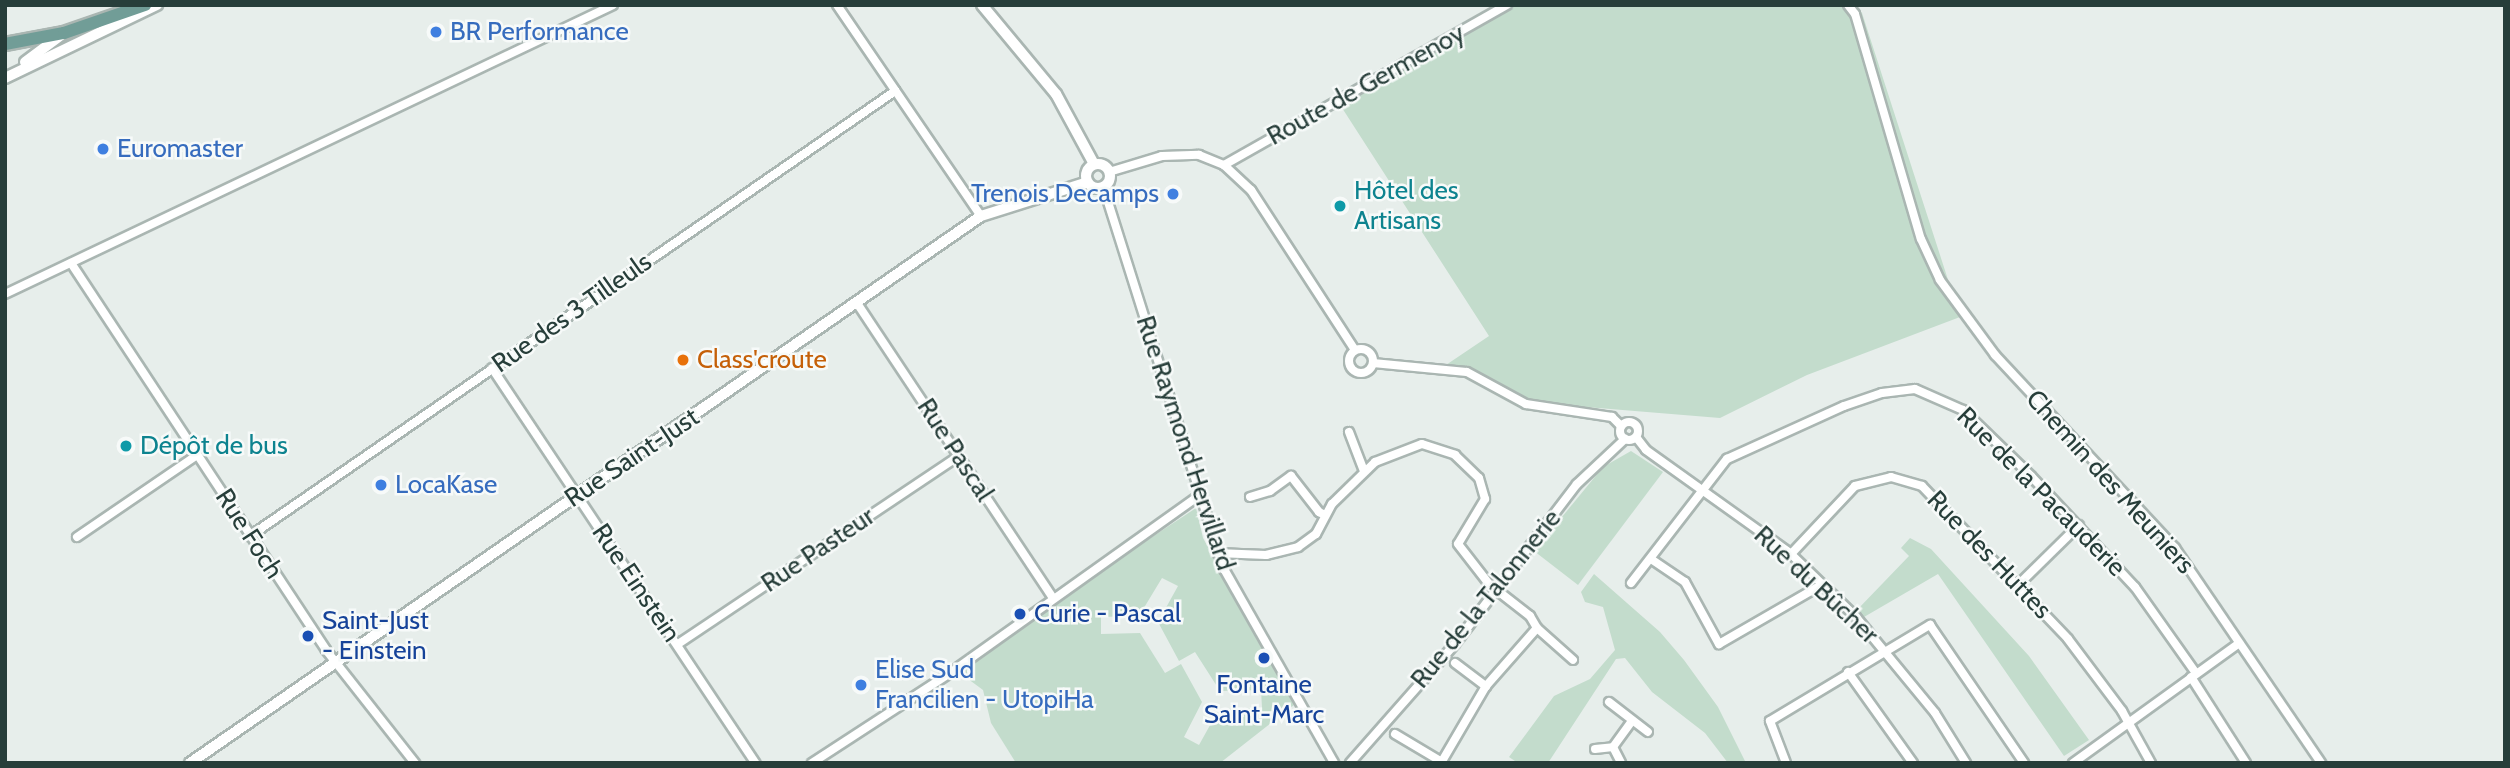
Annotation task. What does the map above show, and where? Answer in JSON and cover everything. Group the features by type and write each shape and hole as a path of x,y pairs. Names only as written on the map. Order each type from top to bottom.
{"main road":[{"path":"5,44 64,33 145,5"},
{"path":"5,75 157,5"},
{"path":"5,75 41,54 64,33"}],"street":[{"path":"5,294 613,5"},
{"path":"837,5 981,216"},
{"path":"982,5 1056,94 1094,164"},
{"name":"Route de Germenoy","path":"1224,165 1507,5"},
{"name":"Chemin des Meuniers","path":"1848,5 1855,14 1921,239 1940,280 1994,355 2175,548 2321,763"},
{"name":"Rue des 3 Tilleuls","path":"250,536 895,91"},
{"path":"1109,172 1162,156 1199,155 1224,165 1251,190 1356,350"},
{"path":"1094,164 1102,164 1109,172 1104,186 1088,181 1087,172 1094,164"},
{"name":"Rue Saint-Just","path":"190,763 981,216 1088,181"},
{"name":"Rue Raymond Hervillard","path":"1104,186 1217,553 1241,604 1334,763"},
{"name":"Rue Foch","path":"71,263 335,663 415,763"},
{"name":"Rue Pascal","path":"857,303 1053,598"},
{"path":"1356,350 1349,361 1353,369 1364,372 1373,363"},
{"path":"1356,350 1368,351 1373,363"},
{"path":"1373,363 1468,372 1526,404 1612,417 1621,426 1625,439 1636,437"},
{"name":"Rue Einstein","path":"492,368 755,763"},
{"name":"Rue de la Pacauderie","path":"1631,583 1700,488 1727,459 1780,433 1882,393 1915,389 1963,410 2079,525 2135,587 2194,675 2246,763"},
{"name":"Rue du Bûcher","path":"1621,426 1634,423 1636,437 1646,450 1791,554 1823,584 1886,650 1935,713 1966,763"},
{"path":"1349,432 1364,471"},
{"name":"Rue de la Talonnerie","path":"1350,763 1455,644 1577,484 1625,439"},
{"path":"1217,553 1266,555 1298,547 1316,534 1325,514 1364,471 1385,457 1422,444 1455,455 1479,478 1485,499 1458,544 1496,588 1530,616 1537,628 1573,660"},
{"path":"77,537 197,455"},
{"name":"Rue Pasteur","path":"678,644 959,456"},
{"path":"1250,497 1270,491 1291,475 1319,512 1325,514"},
{"name":"Rue des Huttes","path":"1791,554 1843,494 1872,479 1891,477 1909,480 1937,497 2068,639 2127,722 2151,763"},
{"path":"812,763 1198,496"},
{"path":"2020,584 2079,525"},
{"path":"1651,559 1685,582 1719,644 1823,584"},
{"path":"1786,763 1770,720 1930,625 2024,763"},
{"path":"1395,734 1442,762 1486,685 1537,628"},
{"path":"2070,763 2238,644"},
{"path":"1455,663 1486,685"},
{"path":"1848,672 1913,763"},
{"path":"1609,702 1648,732"},
{"path":"1595,749 1613,747 1633,721"},
{"path":"1613,747 1621,763"}],"green space":[{"path":"1499,5 1855,5 1862,13 1960,317 1807,375 1720,418 1525,402 1481,373 1443,367 1489,336 1335,97"},
{"path":"1631,451 1663,472 1578,585 1534,551 1603,467"},
{"path":"1196,508 1203,538 1294,705 1220,763 1016,763 991,723 983,690 960,673 1034,615","holes":["1162,578 1178,586 1158,622 1179,661 1195,652 1220,691 1261,690 1262,708 1219,709 1199,745 1184,737 1202,702 1181,664 1165,673 1140,633 1101,634 1101,617 1139,616"]},
{"path":"1910,538 1931,549 2029,656 2089,740 2064,756 1938,574 1864,617 1857,610 1909,556 1901,548"},
{"path":"1594,574 1660,632 1684,660 1718,707 1746,763 1728,763 1705,733 1652,692 1625,658 1616,659 1548,763 1518,763 1509,757 1554,696 1590,679 1615,650 1603,607 1585,602 1581,592"}],"place":[{"name":"BR Performance","path":"436,32"},
{"name":"Euromaster","path":"103,149"},
{"name":"Trenois Decamps","path":"1173,194"},
{"name":"Hôtel des Artisans","path":"1340,206"},
{"name":"Class'croute","path":"683,360"},
{"name":"Dépôt de bus","path":"126,446"},
{"name":"LocaKase","path":"381,485"},
{"name":"Curie - Pascal","path":"1020,614"},
{"name":"Saint-Just - Einstein","path":"308,636"},
{"name":"Fontaine Saint-Marc","path":"1264,658"},
{"name":"Elise Sud Francilien - UtopiHa","path":"861,685"}]}
